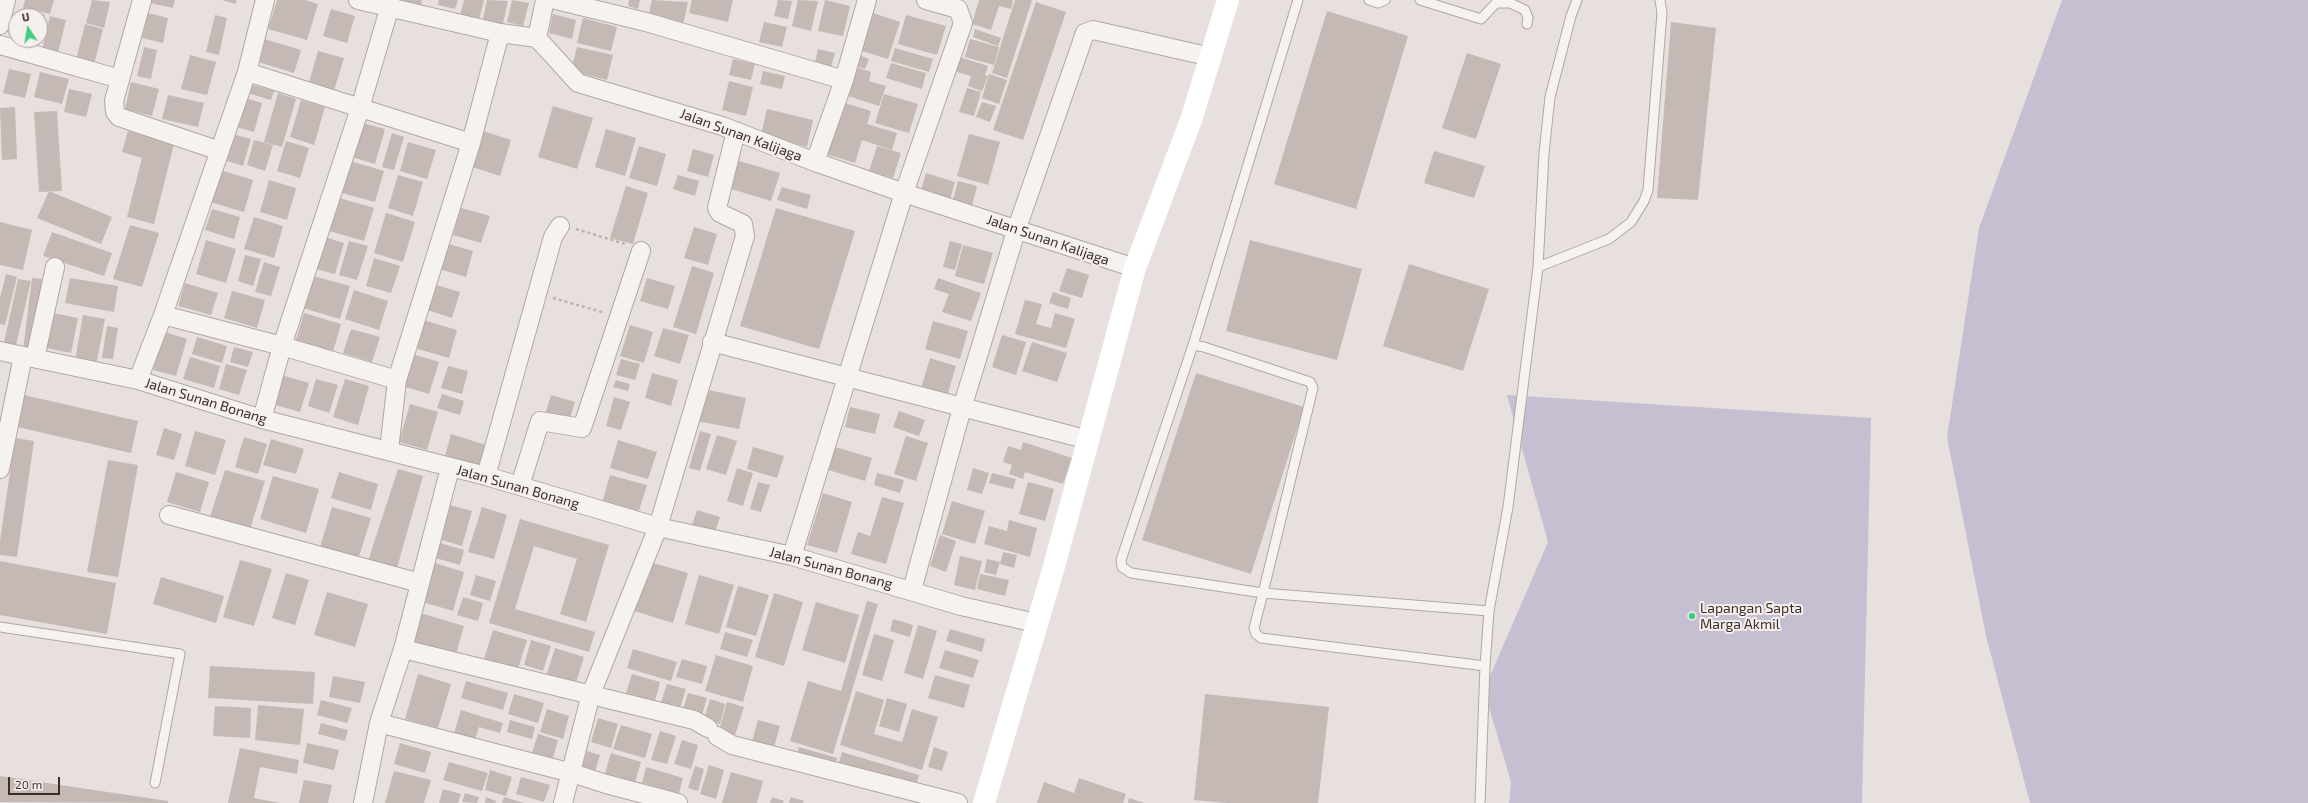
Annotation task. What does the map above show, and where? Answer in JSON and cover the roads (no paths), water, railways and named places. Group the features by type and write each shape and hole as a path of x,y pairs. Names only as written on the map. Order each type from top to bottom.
{"main road":[{"path":"984,803 1088,440 1135,268 1191,120 1228,0"}],"street":[{"path":"0,25 6,0"},
{"path":"142,0 114,101 116,112 119,117 220,151"},
{"path":"138,380 163,315 247,72 265,0"},
{"path":"358,0 390,6 500,33 537,38 545,0"},
{"path":"556,0 646,22 844,80"},
{"path":"815,162 844,80 867,0"},
{"path":"792,556 904,193 963,23 958,9 926,0"},
{"path":"262,419 282,346 360,108 390,6"},
{"path":"912,590 962,408 1017,228 1085,33 1093,30 1211,56"},
{"path":"389,450 397,380 471,143 500,33"},
{"name":"Jalan Sunan Kalijaga","path":"537,38 578,83 695,117 736,131 815,162 904,193 1017,228 1135,268"},
{"path":"0,45 120,79"},
{"path":"247,72 471,143"},
{"path":"564,803 591,694 658,527 746,231 743,224 720,213 717,208 736,131"},
{"path":"486,476 553,237 560,226"},
{"path":"520,486 540,421 582,428 641,251"},
{"path":"0,469 29,357 55,267"},
{"path":"163,315 282,346 397,380"},
{"path":"712,342 1088,440"},
{"name":"Jalan Sunan Bonang","path":"0,351 138,380 262,419 389,450 450,468 486,476 658,527 792,556 912,590 961,606 1036,623"},
{"path":"363,803 380,723 403,649 450,468"},
{"path":"169,515 420,583"},
{"path":"403,649 694,720 732,745 958,803"},
{"path":"380,723 572,773 626,790 680,803"}],"lane":[{"path":"1298,0 1193,345 1121,560 1122,566 1131,572 1263,593 1489,610"},
{"path":"1369,0 1378,3 1385,0"},
{"path":"1420,0 1481,19 1496,3 1510,3 1525,10 1528,18 1527,24"},
{"path":"1480,803 1485,666 1489,610 1508,507 1538,267 1544,153 1550,97 1571,16 1578,0"},
{"path":"1538,267 1608,239 1632,222 1644,201 1648,190 1662,13 1660,0"},
{"path":"1193,345 1204,347 1310,382 1313,388 1254,628 1256,634 1261,638 1485,666"},
{"path":"0,627 180,654 155,783"}],"place":[{"name":"Lapangan Sapta Marga Akmil","path":"1692,616"}]}
